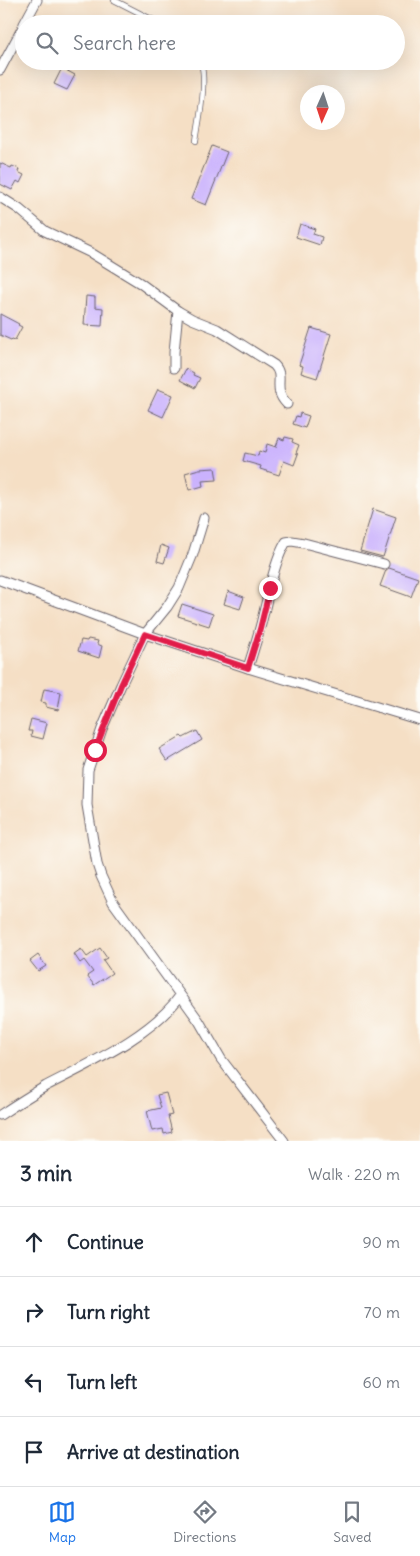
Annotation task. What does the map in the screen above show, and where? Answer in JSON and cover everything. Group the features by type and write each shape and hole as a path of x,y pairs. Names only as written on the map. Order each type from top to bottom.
{"street":[{"path":"29,15 37,0"},
{"path":"0,70 15,41"},
{"path":"0,197 19,209 46,231 90,253 140,282 178,311 192,319 217,328 274,365 278,369 279,374 278,391 281,398 287,404"},
{"path":"174,368 178,311"},
{"path":"204,518 193,554 179,588 167,607 145,634 102,729 88,770 87,805 97,864 113,902 199,1021 221,1059 284,1141"},
{"path":"248,668 282,549 286,542 292,540 384,564"},
{"path":"0,580 145,634 248,668 420,720"},
{"path":"0,1115 45,1087 99,1059 135,1036 162,1017 172,1008 180,996"}],"lane":[{"path":"114,0 143,15"},
{"path":"196,141 204,70"}],"building":[{"path":"61,70 66,70 75,75 67,90 54,84"},
{"path":"212,146 227,152 206,205 191,199"},
{"path":"0,163 19,169 18,172 24,175 20,183 17,181 12,190 0,184"},
{"path":"300,224 315,229 313,234 322,237 320,245 296,237"},
{"path":"86,296 95,297 95,307 103,308 102,326 84,325"},
{"path":"0,314 22,327 15,340 0,335"},
{"path":"311,328 331,334 317,378 301,373 303,366 299,365"},
{"path":"186,369 200,378 195,388 180,380"},
{"path":"158,389 173,395 163,417 148,410"},
{"path":"300,413 309,416 305,428 293,424 296,416 299,417"},
{"path":"285,437 293,439 292,442 299,445 296,453 298,454 294,465 284,461 279,475 260,469 261,466 243,461 245,453 258,456 259,451 265,453 267,444 276,447 279,438 284,440"},
{"path":"215,468 217,480 202,481 203,486 189,490 185,473 199,469"},
{"path":"373,509 396,517 383,557 360,551"},
{"path":"161,545 169,548 164,563 157,561"},
{"path":"389,568 418,578 411,597 380,586 386,570"},
{"path":"228,591 244,597 240,609 224,604"},
{"path":"182,604 213,614 209,626 178,616"},
{"path":"88,639 98,641 97,644 102,646 99,658 78,651 81,640 87,641"},
{"path":"44,689 61,692 58,710 46,707 46,703 41,702"},
{"path":"31,719 47,723 43,739 31,736 32,731 28,731"},
{"path":"197,731 202,740 167,761 159,749 181,736 183,738"},
{"path":"100,948 107,958 103,960 112,973 94,985 87,976 93,972 84,960 80,963 74,954 81,949 87,957"},
{"path":"38,955 46,966 38,971 30,961"},
{"path":"166,1093 172,1115 168,1116 172,1132 164,1134 163,1129 152,1131 147,1111 161,1108 157,1095"}],"route":[{"path":"95,750 102,729 145,634 248,668 270,588"}]}
